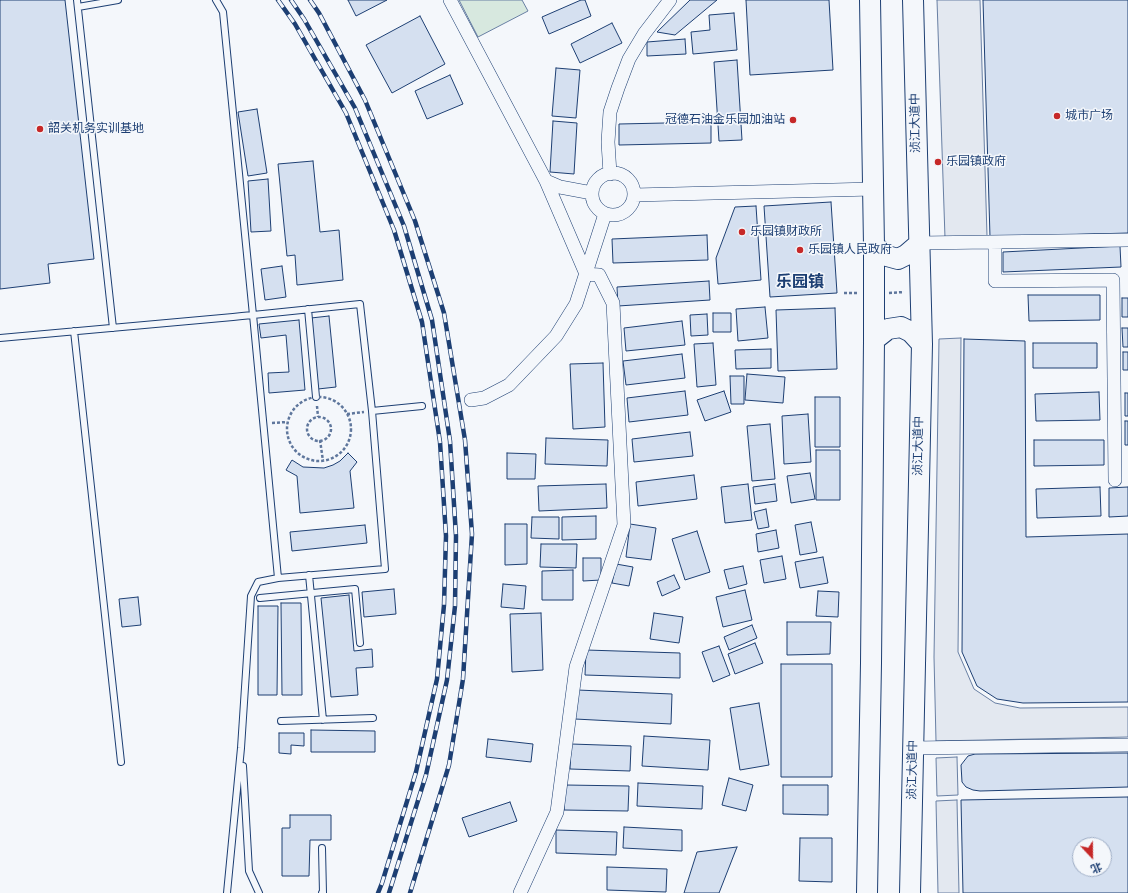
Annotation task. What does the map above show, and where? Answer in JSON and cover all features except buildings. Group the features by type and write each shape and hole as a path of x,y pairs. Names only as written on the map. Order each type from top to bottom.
{"main road":[{"path":"867,893 874,340 870,0"},
{"name":"浈江大道中","path":"910,893 922,344 913,0"},
{"path":"874,246 887,256 898,259 906,256 920,243"},
{"path":"874,340 888,329 897,326 906,328 922,344"}],"street":[{"path":"450,0 546,180 586,274"},
{"path":"610,174 608,142 610,112 612,106 629,59 644,34 670,0"},
{"path":"610,174 624,176 633,187 633,202 624,212 618,215 605,214 599,210 595,205 592,193 597,180 610,174"},
{"path":"546,180 560,187 592,193"},
{"path":"634,194 873,189"},
{"path":"471,400 484,398 509,385 556,336 576,304 605,214"},
{"path":"920,243 1128,240"},
{"path":"995,242 995,281 1113,280 1115,480"},
{"path":"520,893 557,812 576,666 624,525 613,303 599,275 586,274"},
{"path":"913,748 1128,745"}],"lane":[{"path":"77,0 113,328"},
{"path":"78,7 118,0"},
{"path":"216,0 223,12 278,578"},
{"path":"0,338 360,304 372,411 385,569 278,578 258,582 251,596 242,748 227,893"},
{"path":"308,309 316,398"},
{"path":"74,331 121,762"},
{"path":"372,411 422,406"},
{"path":"309,575 323,720"},
{"path":"260,598 355,589 360,643"},
{"path":"281,721 372,718"},
{"path":"242,748 249,871 259,893"},
{"path":"322,848 322,893"}],"path":[{"path":"321,397 330,399 339,404 347,414 350,421 351,431 349,441 344,450 336,456 327,461 317,462 307,460 291,447 287,438 287,422 294,409 301,402 310,398 321,397"},
{"path":"347,414 372,411"},
{"path":"320,417 325,418 329,422 331,433 327,438 320,440 311,438 308,433 308,427 314,418 320,417"},
{"path":"263,424 287,422"},
{"path":"320,440 322,461"}],"shaded area":[{"path":"459,0 522,0 528,11 478,37"},
{"path":"937,0 980,0 987,236 945,238"},
{"path":"961,338 958,652 974,689 995,703 1020,708 1128,707 1128,737 936,741 934,657 939,339"},
{"path":"957,757 958,795 937,796 936,758"},
{"path":"957,800 959,893 938,893 936,801"}],"railway":[{"path":"278,0 295,24 346,113 394,230 422,322 440,442 446,536 444,605 437,679 416,772 378,893"},
{"path":"291,0 304,19 355,108 404,226 432,320 450,441 456,536 455,606 447,680 426,775 389,893"},
{"path":"310,0 319,13 365,100 415,221 444,313 465,440 472,534 463,679 449,765 410,893"}],"place":[{"name":"城市广场","path":"1057,116"},
{"name":"冠德石油金乐园加油站","path":"793,120"},
{"name":"韶关机务实训基地","path":"40,129"},
{"name":"乐园镇政府","path":"938,162"},
{"name":"乐园镇财政所","path":"742,232"},
{"name":"乐园镇人民政府","path":"800,250"}],"district":[{"name":"乐园镇","path":"800,283"}]}
